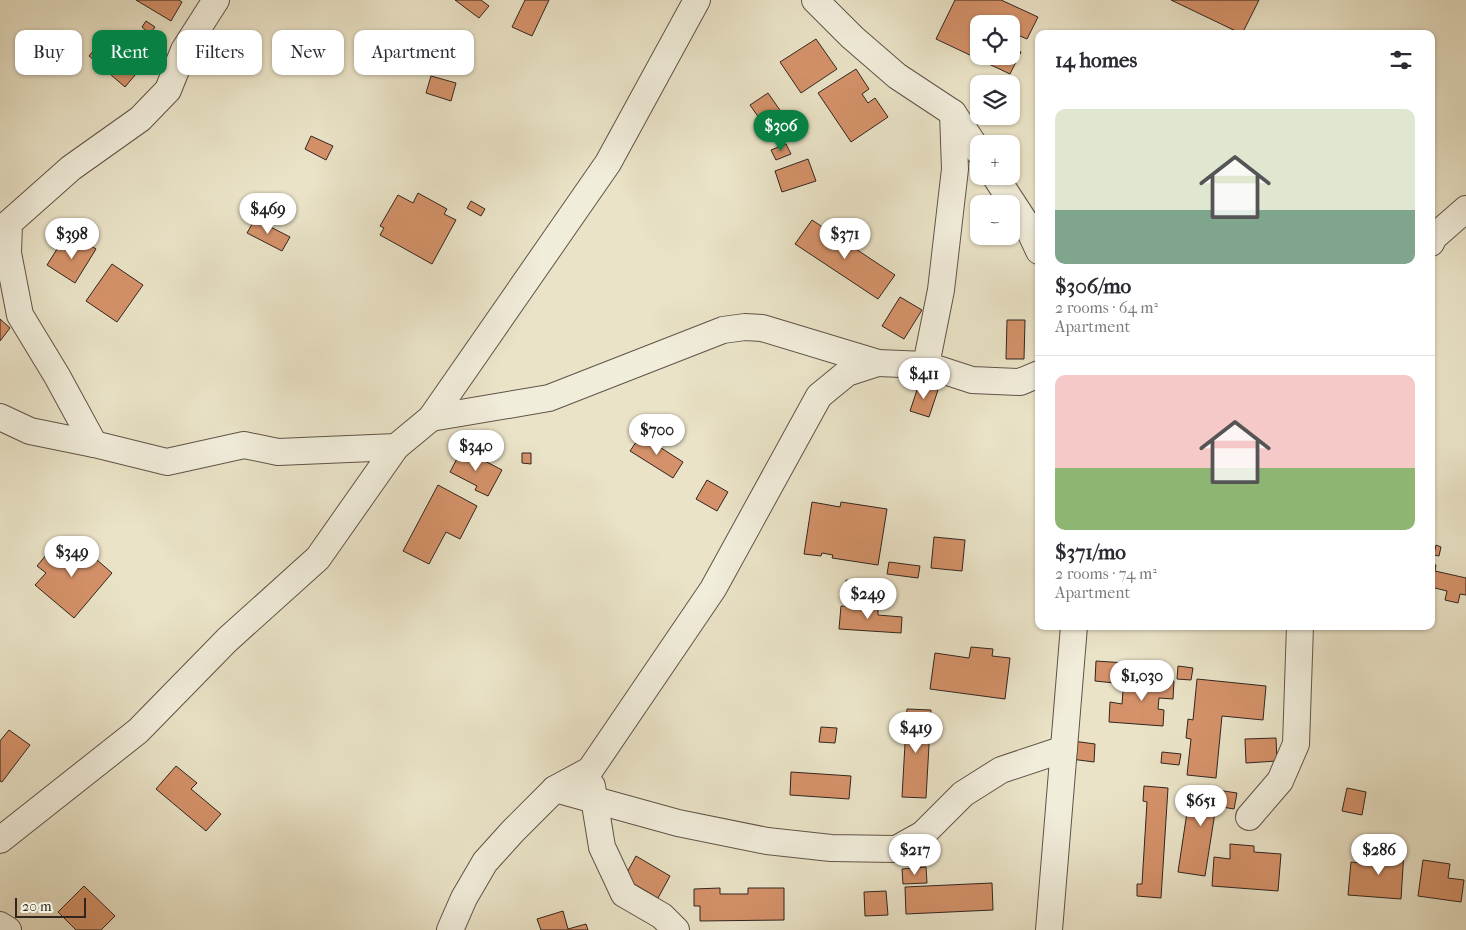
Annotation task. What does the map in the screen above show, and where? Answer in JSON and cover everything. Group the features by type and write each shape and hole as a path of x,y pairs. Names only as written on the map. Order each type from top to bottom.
{"street":[{"path":"94,444 57,376 20,315 8,253 9,223 72,168 140,119 168,90 184,50 216,0"},
{"path":"0,840 138,731 227,640 318,558 396,447 431,418 608,163 697,0"},
{"path":"815,0 852,37 897,76 953,113 970,138"},
{"path":"926,365 940,290 955,169 953,113"},
{"path":"1001,185 1027,225 1035,242"},
{"path":"1435,236 1466,209"},
{"path":"431,418 549,398 723,330 745,327 762,328 878,363 926,365 972,380 1020,382 1035,376"},
{"path":"450,930 464,898 485,862 513,830 555,789 590,770 714,589 819,396 847,373 878,363"},
{"path":"0,417 30,431 167,462 244,445 278,452 396,447"},
{"path":"1049,930 1074,630"},
{"path":"1249,816 1280,781 1296,744 1300,630"},
{"path":"555,789 678,823 767,841 831,848 896,849 923,834 963,794 1001,770 1064,749"},
{"path":"590,770 602,847 624,894 662,916 676,930"},
{"path":"0,925 8,930"}],"building":[{"path":"136,0 179,0 182,2 171,21"},
{"path":"455,0 481,0 489,6 479,18"},
{"path":"525,0 549,0 532,36 512,27"},
{"path":"955,0 1001,0 1038,17 1027,39 1020,36 1020,15 970,15 970,55 936,39"},
{"path":"1171,0 1259,0 1244,30 1234,30"},
{"path":"146,21 155,27 153,30 145,30 142,27"},
{"path":"816,39 837,69 801,93 780,62"},
{"path":"991,65 1014,65 1010,74"},
{"path":"856,69 869,89 862,94 868,103 875,98 888,117 851,142 818,93"},
{"path":"111,75 135,75 125,87"},
{"path":"431,76 456,83 451,101 426,93"},
{"path":"768,93 784,116 766,128 750,105"},
{"path":"311,136 333,146 326,160 305,149"},
{"path":"786,144 791,154 776,160 771,150"},
{"path":"808,159 816,181 782,192 775,171"},
{"path":"418,193 447,209 444,214 456,220 432,264 380,235 384,228 380,226 398,195 413,203"},
{"path":"471,201 485,209 481,216 467,208"},
{"path":"255,219 290,237 282,251 247,233"},
{"path":"812,220 895,275 878,299 795,244"},
{"path":"79,238 96,249 75,283 47,265 59,246 69,252"},
{"path":"112,264 143,285 117,322 86,301"},
{"path":"900,297 922,310 904,339 882,326"},
{"path":"0,319 10,328 0,341"},
{"path":"1007,320 1025,320 1024,359 1006,359"},
{"path":"919,384 938,390 929,417 910,411"},
{"path":"641,435 683,462 673,478 630,451"},
{"path":"462,449 502,470 488,496 475,490 477,486 450,472"},
{"path":"522,453 531,453 531,464 522,463"},
{"path":"707,480 728,492 717,511 696,499"},
{"path":"438,485 477,506 460,539 446,532 429,564 403,551"},
{"path":"812,502 840,507 841,502 887,509 878,565 832,558 833,555 822,553 821,556 804,554"},
{"path":"934,537 965,540 962,571 931,568"},
{"path":"74,540 112,573 74,618 35,585 46,573 37,566 52,548 61,555"},
{"path":"1436,545 1441,547 1439,556 1435,555"},
{"path":"889,562 920,566 918,578 887,574"},
{"path":"1435,571 1466,578 1466,595 1460,594 1458,603 1445,600 1447,591 1435,588"},
{"path":"846,580 862,582 861,594 845,592"},
{"path":"841,606 878,608 878,615 902,617 901,633 839,629"},
{"path":"971,647 993,649 992,656 1010,658 1005,699 930,689 935,653 969,658"},
{"path":"1096,661 1126,663 1124,684 1095,681"},
{"path":"1178,666 1193,668 1191,680 1177,679"},
{"path":"1124,677 1174,681 1173,699 1159,698 1158,709 1164,710 1163,726 1109,722 1110,702 1122,704"},
{"path":"1197,679 1266,686 1263,720 1222,716 1216,778 1187,775 1191,739 1186,738 1188,719 1193,720"},
{"path":"907,709 931,710 926,798 902,797"},
{"path":"821,727 837,728 835,743 819,742"},
{"path":"9,730 30,745 2,782 0,781 0,741"},
{"path":"1276,738 1277,761 1246,763 1245,739"},
{"path":"1073,741 1095,744 1094,762 1071,759"},
{"path":"1162,752 1181,754 1179,765 1161,763"},
{"path":"176,766 197,783 191,789 221,814 206,831 156,789"},
{"path":"791,772 851,776 849,799 790,795"},
{"path":"1144,786 1168,788 1161,898 1137,896 1137,884 1142,884 1147,802 1143,801"},
{"path":"1191,786 1237,793 1234,809 1216,806 1205,876 1178,872"},
{"path":"1347,788 1366,792 1362,815 1342,811"},
{"path":"1230,844 1254,846 1254,852 1281,854 1278,891 1212,886 1214,857 1230,859"},
{"path":"1379,848 1404,851 1401,899 1348,895 1351,862 1378,865"},
{"path":"636,856 670,876 658,898 624,878"},
{"path":"1423,860 1450,864 1448,878 1464,880 1461,902 1418,896"},
{"path":"926,867 927,883 903,884 902,869"},
{"path":"992,883 993,910 906,914 905,887"},
{"path":"84,886 115,916 101,930 76,930 58,912"},
{"path":"720,888 720,894 748,894 748,888 784,888 784,920 700,921 700,906 694,906 694,889"},
{"path":"886,891 888,915 865,916 864,892"},
{"path":"563,911 568,929 586,924 588,930 541,930 537,919"}]}
